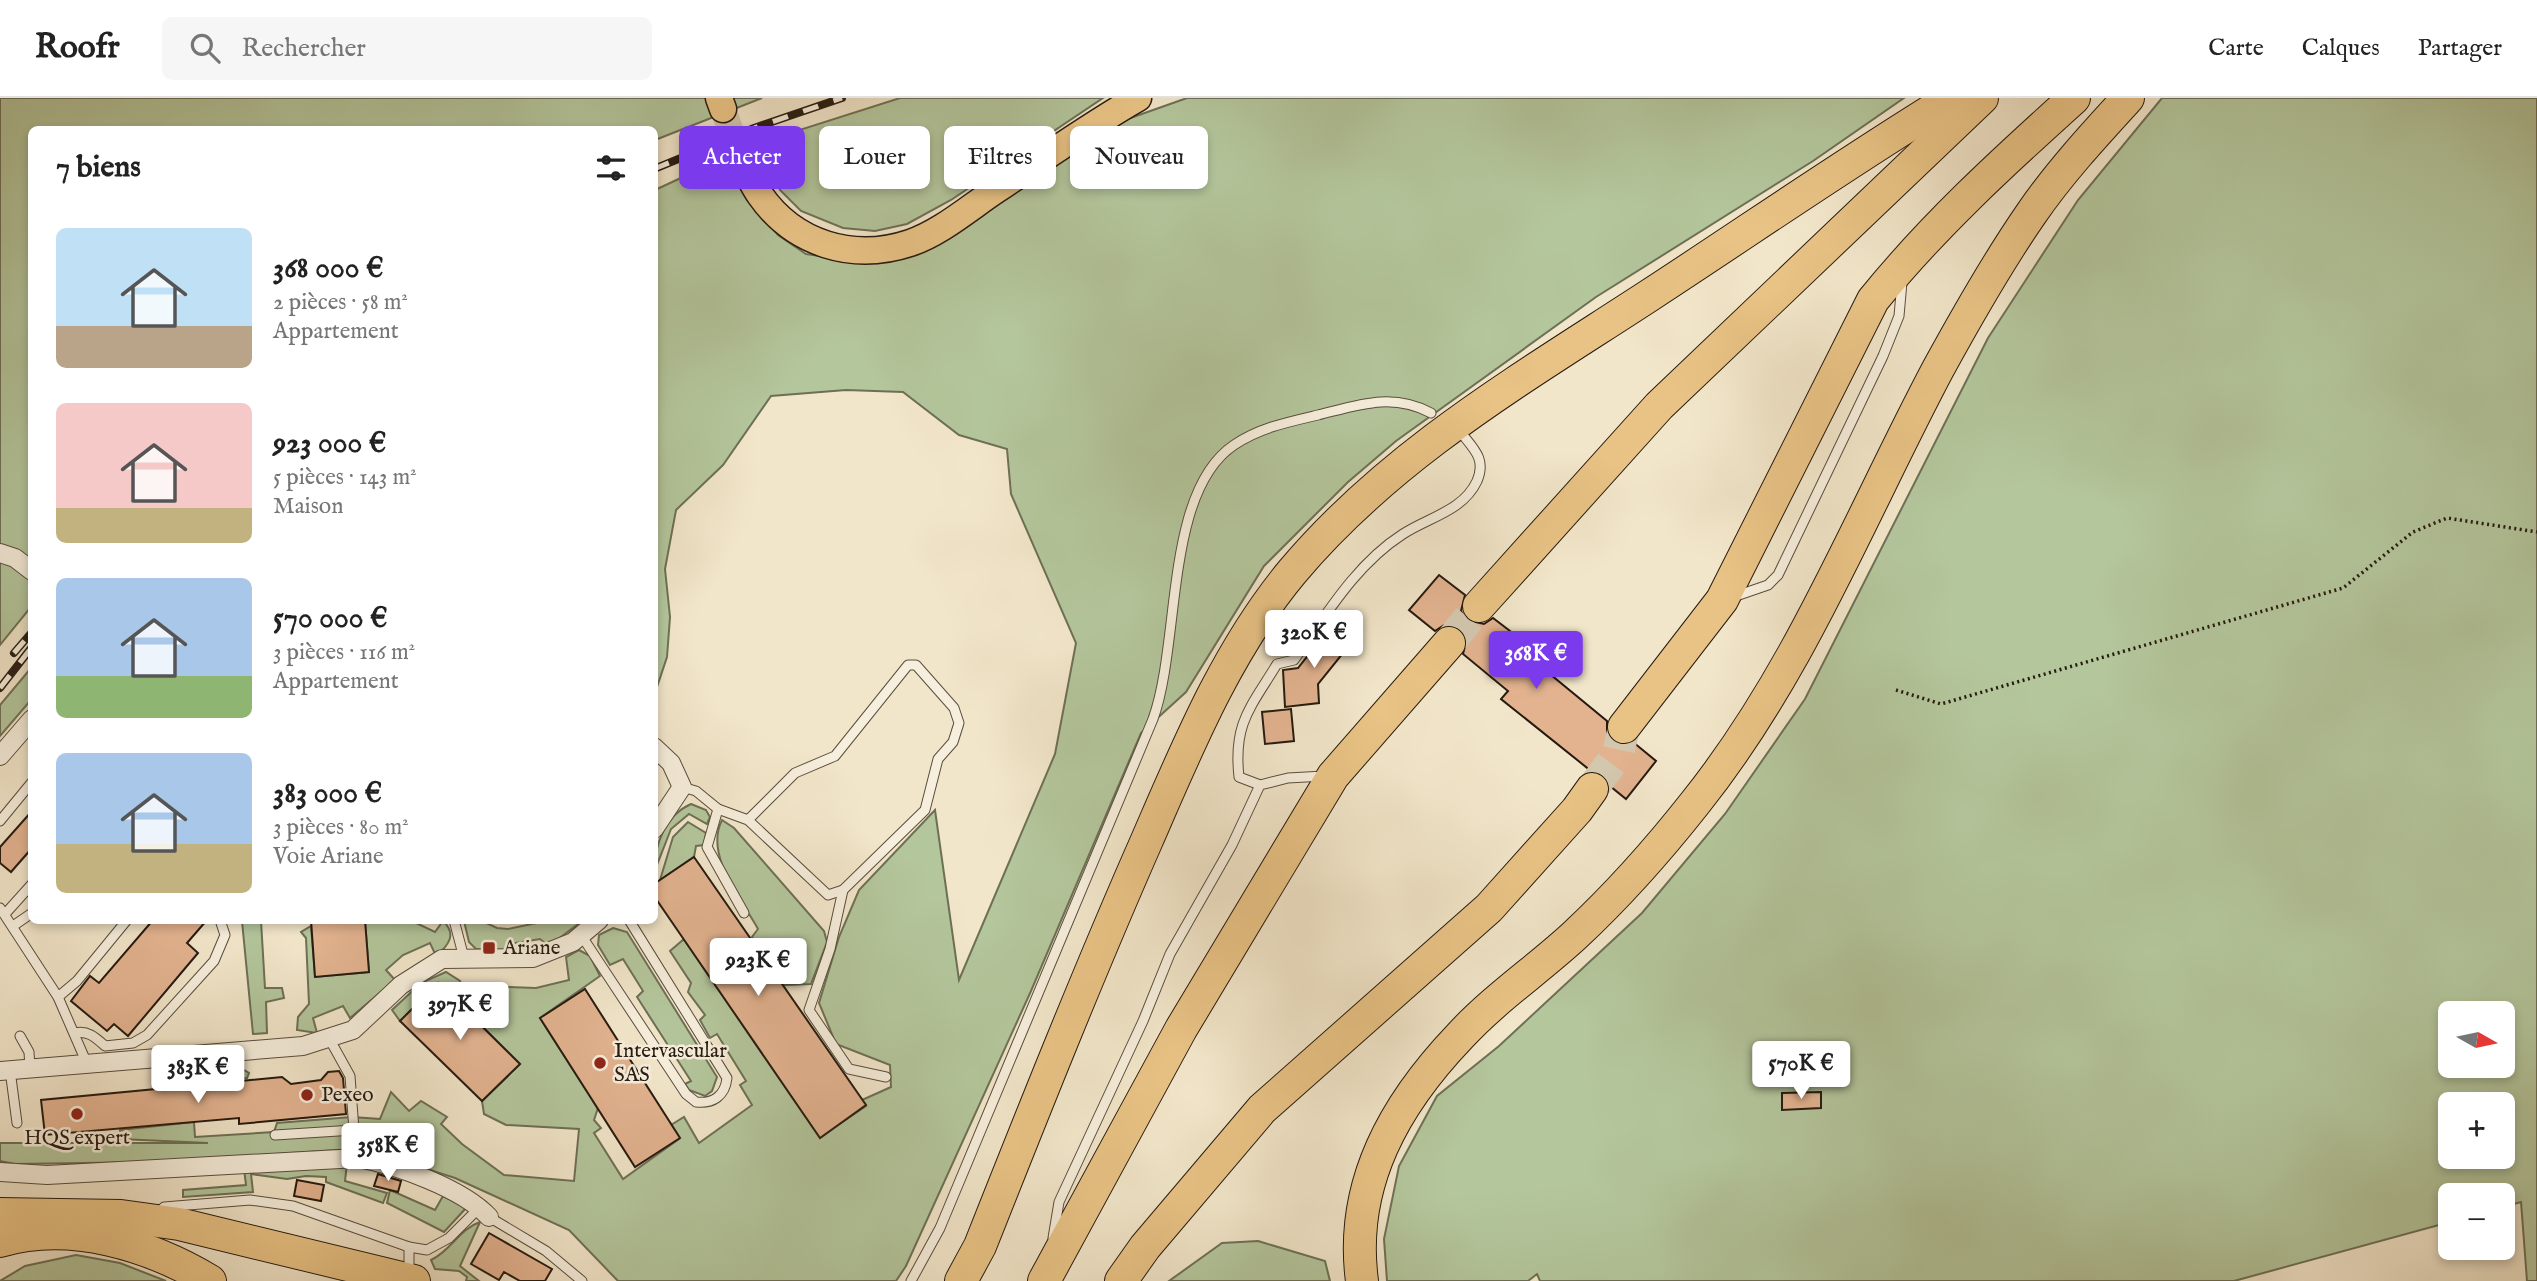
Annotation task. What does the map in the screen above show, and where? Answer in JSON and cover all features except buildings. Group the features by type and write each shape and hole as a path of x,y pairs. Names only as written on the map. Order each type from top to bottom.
{"highway":[{"path":"961,1281 980,1246 1106,932 1174,777 1235,655 1293,571 1376,485 1447,428 1769,217 1858,155 1952,98"},
{"path":"1479,606 1659,406 1982,98"},
{"path":"1624,727 1721,600 1872,300 1904,262 1984,178 2074,98"},
{"path":"1362,1281 1359,1259 1362,1214 1376,1158 1404,1101 1461,1034 1574,936 1635,875 1744,738 1777,686 1825,597 1937,371 1996,268 2032,211 2129,98"},
{"path":"1045,1278 1181,1029 1333,776 1449,643"},
{"path":"1121,1281 1145,1247 1262,1109 1489,908 1577,810 1592,789"},
{"path":"0,1214 108,1215 151,1220 411,1280"},
{"path":"0,1241 54,1235 96,1238 151,1250 210,1281"}],"main road":[{"path":"756,189 787,226 815,243 871,252 911,243 964,212 1090,125 1138,98"}],"street":[{"path":"0,553 15,558 28,569"},
{"path":"0,756 28,724"},
{"path":"658,751 671,763 682,787 658,823"},
{"path":"5,1070 88,1066 303,1046 330,1040 353,1030 423,969 442,959 533,958 556,951 594,924"},
{"path":"0,1172 47,1175 358,1158 396,1165 485,1212"}],"lane":[{"path":"911,1281 940,1228 1153,719 1167,668 1186,524 1201,479 1231,447 1272,426 1375,401 1403,401 1431,413"},
{"path":"1333,776 1288,778 1260,785 1239,777 1236,748 1246,714 1277,664 1294,660 1352,578 1401,535 1451,510 1465,498 1477,481 1481,464 1480,455 1462,434"},
{"path":"682,787 696,791 718,808 748,820 828,895 843,890 925,810 938,759 953,743 959,723 954,708 916,665 908,665 894,679 835,756 795,773 748,820"},
{"path":"1045,1278 1059,1202 1143,1021 1170,954 1232,845 1260,785"},
{"path":"0,821 28,787"},
{"path":"718,808 707,847 744,913"},
{"path":"28,888 3,911 58,997 88,1066"},
{"path":"843,890 830,949 809,1010 849,1069 886,1077"},
{"path":"13,926 28,916"},
{"path":"58,997 77,981 124,924"},
{"path":"75,1033 94,1036 106,1046 133,1043 147,1035 214,961 225,934 221,924"},
{"path":"455,924 464,958"},
{"path":"581,935 691,1100 704,1103 717,1098 725,1089 727,1078 631,924"},
{"path":"20,1036 29,1052 30,1068"},
{"path":"275,1135 354,1130 350,1076 330,1040"},
{"path":"5,1070 17,1123"},
{"path":"151,1220 164,1207 250,1200 325,1214 410,1247 427,1250 485,1212 546,1251 582,1281"},
{"path":"410,1247 411,1280"}],"path":[{"path":"1896,690 1941,704 2343,588 2413,532 2447,518 2537,533"}],"green space":[{"path":"0,98 762,98 691,126 679,126 679,131 658,139 658,126 28,126 28,611 0,645"},
{"path":"900,98 1103,98 1056,130 1056,126 944,126 944,189 967,189 907,224 875,231 843,228 801,211 780,190 805,189 805,128"},
{"path":"1187,98 1904,98 1813,161 1596,297 1396,441 1348,482 1264,566 1186,692 1141,733 1031,991 906,1266 896,1281 618,1281 569,1230 455,1178 396,1159 337,1150 152,1162 15,1164 0,1161 0,1143 208,1143 120,1139 120,1130 194,1122 195,1137 274,1132 277,1123 352,1117 380,1119 391,1092 409,1111 421,1101 447,1117 441,1124 462,1144 504,1175 574,1181 579,1129 506,1125 484,1114 482,1101 520,1064 439,983 400,1021 392,1010 421,983 446,972 460,981 463,992 475,986 536,988 569,980 566,957 579,950 590,956 600,976 540,1018 598,1108 594,1120 601,1128 594,1133 623,1179 679,1139 671,1125 684,1117 699,1143 752,1105 740,1085 746,1081 717,1034 710,1038 700,1020 705,1015 688,992 691,983 670,951 684,939 820,1137 866,1106 862,1100 891,1087 890,1065 836,1044 819,1003 839,937 859,890 935,810 959,980 1055,754 1076,643 1011,494 1007,449 959,435 903,392 846,390 771,396 723,465 676,510 665,569 670,617 667,657 658,684 658,189 679,179 679,189 745,189 750,200 778,235 806,254 869,263 910,257 1019,189 1056,189 1056,165 1070,155 1070,189 1208,189 1208,126 1114,126"},
{"path":"2162,98 2537,98 2537,1281 2527,1281 2521,1202 2515,1204 2515,1183 2438,1183 2438,1225 2234,1281 1540,1281 1537,1274 1528,1281 1387,1281 1384,1239 1399,1166 1437,1096 1499,1046 1642,913 1725,814 1805,699 1988,338 2078,200"},
{"path":"28,672 28,703 0,736 0,705"},
{"path":"691,804 706,810 710,817 707,824 689,814 671,829 658,862 658,846 663,831 682,809"},
{"path":"722,820 734,828 824,931 827,942 811,984 785,985 752,937 758,929 721,862 718,834"},
{"path":"688,822 706,833 704,845 696,846 694,857 660,880 673,837"},
{"path":"242,924 261,924 265,988 282,988 284,998 266,1002 267,1033 253,1034"},
{"path":"365,924 418,924 435,932 441,924 445,924 450,930 450,939 436,956 430,943 403,955 386,970 395,980 350,1018 343,1006 313,1018 317,1033 297,1030 298,1017 309,1004 306,938 301,932 311,926 315,977 369,972"},
{"path":"465,924 488,924 508,929 532,924 578,924 549,946 540,939 510,944 506,950 476,949 469,942"},
{"path":"613,928 627,932 717,1077 712,1091 705,1096 689,1090 685,1084 691,1081 637,997 643,991 623,959 610,965 598,945 599,935"},
{"path":"239,1067 249,1073 247,1078 183,1086 173,1073"},
{"path":"347,1164 345,1181 387,1193 383,1203 326,1182 326,1177 287,1179 251,1174 253,1192 183,1197 183,1190 246,1185 244,1169"},
{"path":"390,1190 435,1210 443,1196 467,1207 444,1232 387,1203"},
{"path":"480,1222 460,1266 479,1281 466,1281 467,1277 459,1271 435,1269 431,1260 466,1230"},
{"path":"1258,1241 1325,1261 1330,1281 1169,1281 1222,1243"},
{"path":"76,1255 120,1263 166,1281 0,1281 25,1266"}],"tunnel":[{"path":"723,109 729,126"},
{"path":"1449,643 1479,606"},
{"path":"1592,789 1618,754 1624,727"}],"railway":[{"path":"658,167 754,128 842,98"},
{"path":"14,653 28,637"},
{"path":"0,688 28,652"}],"place":[{"name":"Ariane","path":"489,948"},
{"name":"Intervascular SAS","path":"600,1063"},
{"name":"Pexeo","path":"307,1095"},
{"name":"HQS expert","path":"77,1114"}]}
